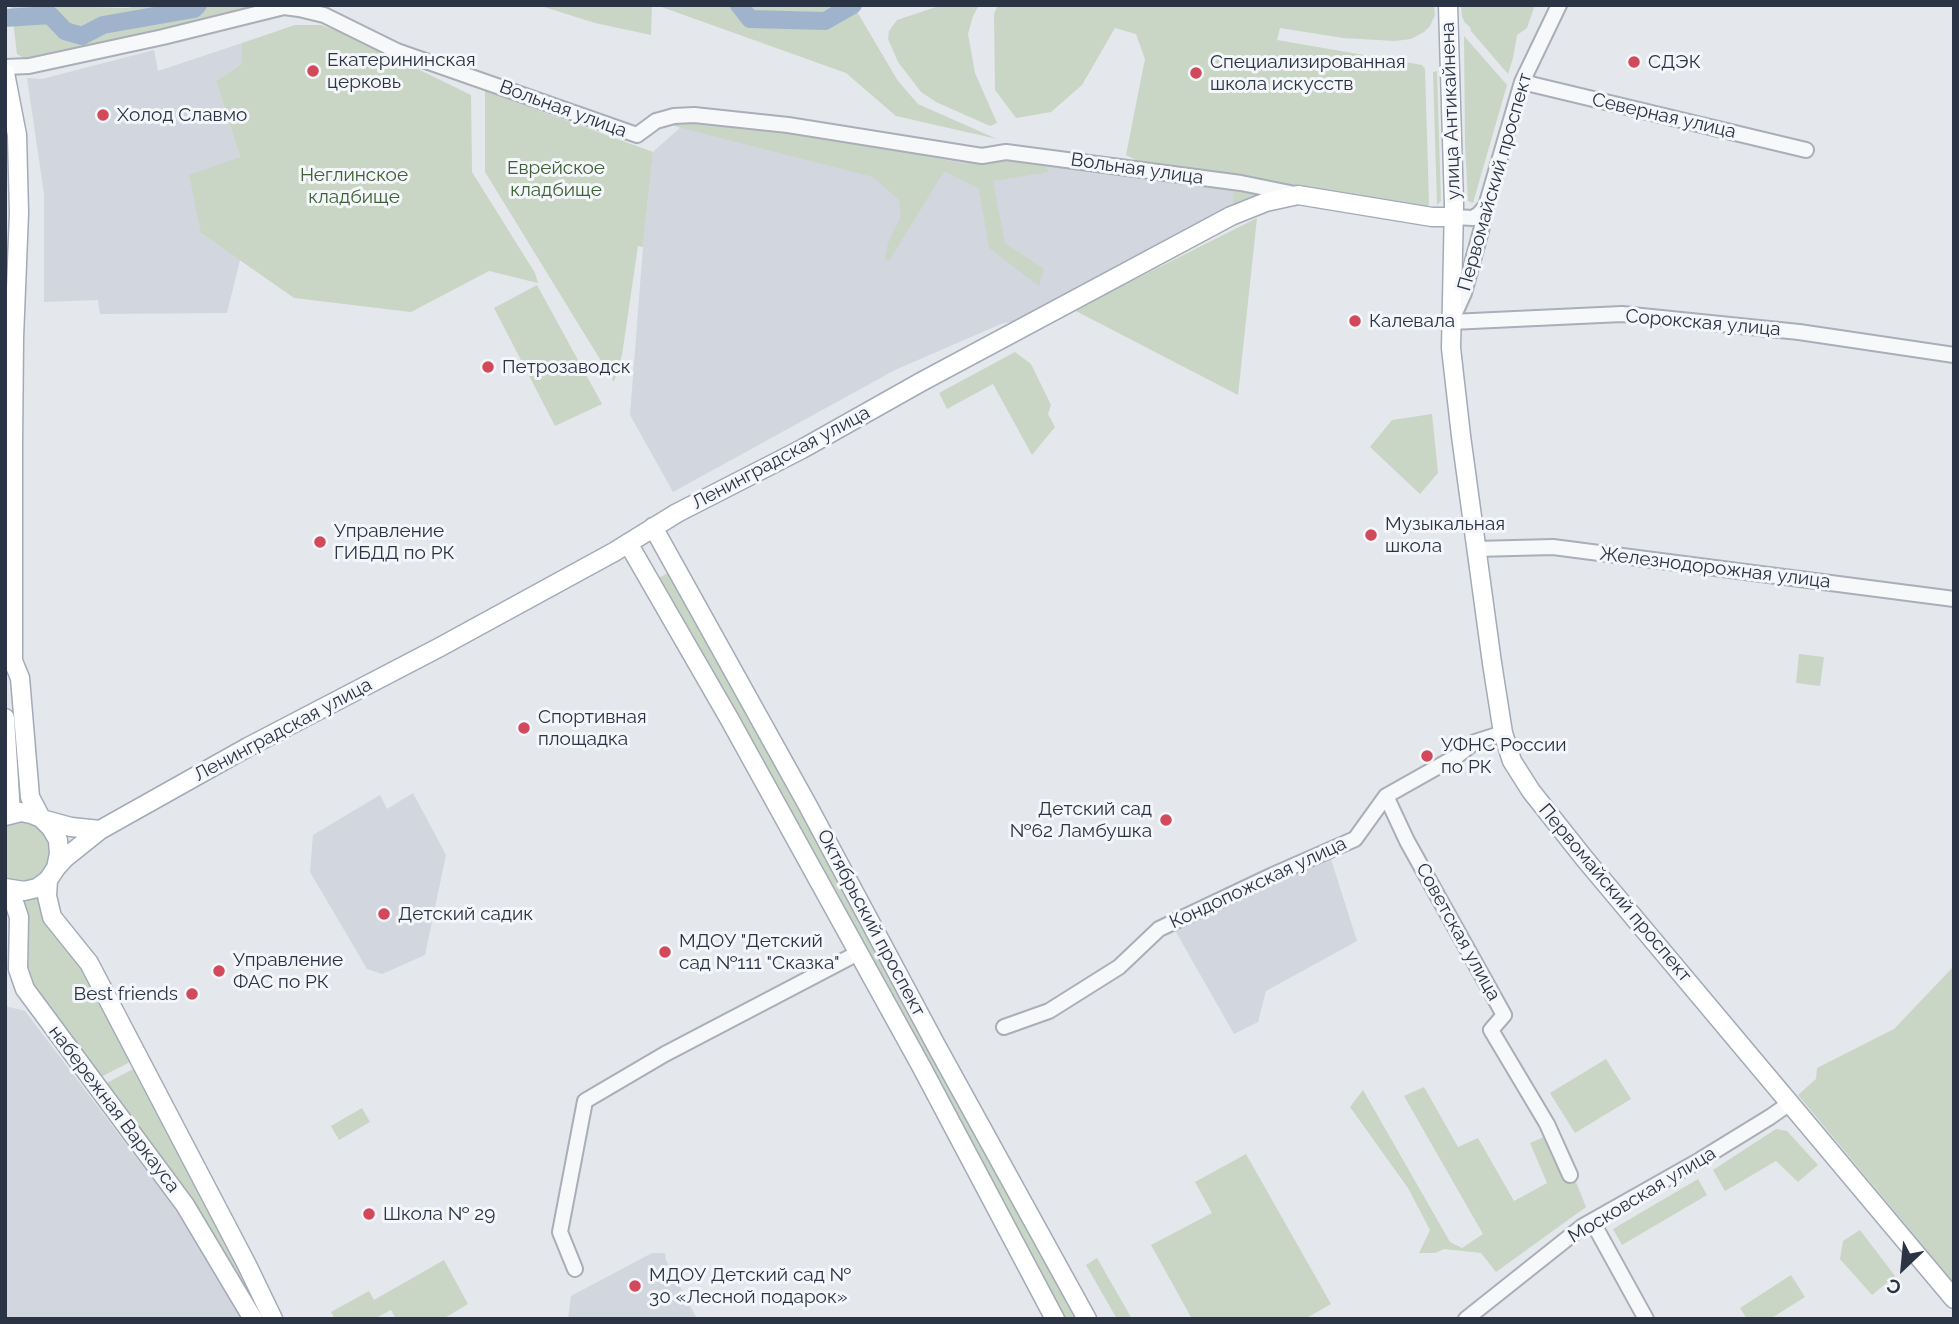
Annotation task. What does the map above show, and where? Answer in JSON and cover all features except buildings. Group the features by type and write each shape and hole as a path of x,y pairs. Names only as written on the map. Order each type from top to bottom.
{"main road":[{"name":"улица Антикайнена","path":"1448,5 1454,218"},
{"name":"набережная Варкауса","path":"5,73 17,135 20,224 14,338 14,567 9,669 20,678 30,797 41,818 58,840 60,854 47,896 52,917 89,963 273,1319"},
{"name":"Ленинградская улица","path":"52,874 65,858 100,830 248,747 440,647 653,527 1231,216 1266,202 1298,195 1432,217 1454,218"},
{"name":"Первомайский проспект","path":"1454,218 1451,322 1457,410 1503,733 1512,761 1531,792 1584,858 1954,1299"},
{"name":"Октябрьский проспект","path":"653,527 1087,1319"},
{"name":"Октябрьский проспект","path":"628,543 730,720 921,1066 1055,1319"},
{"path":"5,718 8,815 31,814 71,827 100,830"},
{"path":"8,889 24,891 37,887 52,874"},
{"name":"набережная Варкауса","path":"8,889 18,908 18,970 24,989 185,1205 253,1319"},
{"path":"956,1134 979,1123"},
{"path":"242,1299 259,1291"}],"street":[{"name":"Первомайский проспект","path":"1451,322 1464,293 1522,82 1559,5"},
{"name":"Вольная улица","path":"5,67 21,67 163,37 284,6 324,15 397,51 636,135 656,121 674,116 694,116 788,125 982,156 1006,152 1241,183 1298,195"},
{"name":"Северная улица","path":"1522,82 1806,150"},
{"name":"Ленинградская улица","path":"1454,218 1473,218 1486,206"},
{"name":"Сорокская улица","path":"1451,322 1622,314 1799,332 1954,355"},
{"name":"Железнодорожная улица","path":"1475,549 1553,547 1954,599"},
{"name":"Кондопожская улица","path":"1004,1027 1049,1011 1119,967 1159,929 1355,839 1386,796 1457,756 1475,742 1503,733"},
{"name":"Советская улица","path":"1386,796 1407,841 1504,1015 1491,1030 1547,1124 1570,1175"},
{"path":"575,1269 560,1232 585,1101 665,1054 858,953"},
{"name":"Московская улица","path":"1466,1319 1592,1221 1700,1160 1790,1103"},
{"path":"1592,1221 1646,1319"}],"shaded area":[{"path":"242,43 241,64 216,81 240,157 201,233 240,260 227,313 100,314 98,300 44,302 44,194 27,78 42,79 154,50 158,71"},
{"path":"694,115 1235,192 1232,209 1025,319 1001,324 895,370 673,492 630,415 653,152"},
{"name":"Детский садик","path":"413,793 446,855 425,955 382,974 367,969 310,872 313,835 380,795 387,809"},
{"path":"1329,853 1357,941 1266,991 1258,1022 1234,1034 1172,925"},
{"path":"5,1006 25,1011 173,1206 242,1319 5,1319"},
{"name":"МДОУ Детский сад № 30 «Лесной подарок»","path":"652,1253 665,1253 666,1260 697,1319 568,1319 571,1296"}],"green space":[{"path":"11,5 93,5 127,8 143,5 273,5 33,59 17,54"},
{"path":"538,5 652,5 651,35 595,23"},
{"path":"656,5 853,5 898,81 918,104 997,139 896,116 846,73"},
{"path":"942,5 979,5 968,34 975,73 997,123 990,126 936,102 921,92 898,62 888,39 889,31 897,20"},
{"path":"998,5 1434,5 1435,15 1430,26 1411,39 1395,41 1343,38 1280,28 1277,40 1422,65 1425,69 1427,209 1262,193 1232,209 1234,192 1184,184 1126,155 1145,59 1136,34 1115,28 1082,85 1051,112 1016,118 995,90 994,14"},
{"path":"1461,5 1535,5 1527,28 1517,35 1508,74 1465,23"},
{"name":"Неглинское кладбище","path":"295,25 321,25 350,36 471,95 472,172 535,273 538,283 489,271 411,312 294,298 201,233 189,175 240,157 216,81 241,64 242,43"},
{"path":"1464,36 1507,85 1473,203 1468,201"},
{"path":"1437,71 1441,201 1437,205 1433,72"},
{"name":"Еврейское кладбище","path":"485,91 653,152 643,247 638,246 622,355 614,382 485,172"},
{"path":"676,121 742,125 849,140 964,164 1005,152 1039,159 1049,172 993,181 1005,243 1044,269 1039,286 989,248 979,189 944,171 889,261 885,260 888,243 901,216 899,200 873,177 674,126"},
{"path":"1257,218 1238,395 1074,310"},
{"path":"537,285 602,404 555,426 494,308"},
{"path":"1015,352 1031,364 1051,405 1048,414 1055,427 1032,455 993,384 947,409 939,393"},
{"path":"1432,414 1438,473 1420,494 1370,447 1392,420"},
{"path":"673,570 1079,1319 1059,1319 657,579"},
{"path":"1799,654 1824,657 1820,686 1796,683"},
{"path":"26,821 37,826 48,841 50,853 47,865 39,875 28,882 5,880 5,822"},
{"path":"40,895 78,960 130,1062 99,1078 40,999 27,974 20,900"},
{"path":"1954,966 1954,1283 1798,1095 1816,1079 1817,1068 1894,1029"},
{"path":"1606,1059 1631,1099 1575,1133 1550,1093"},
{"path":"133,1069 251,1289 247,1293 103,1085"},
{"path":"1424,1087 1458,1147 1478,1138 1514,1201 1547,1183 1530,1143 1556,1132 1586,1207 1496,1272 1481,1253 1444,1249 1435,1253 1419,1253 1430,1230 1408,1188 1350,1107 1363,1090 1450,1242 1462,1248 1483,1234 1404,1096"},
{"path":"362,1108 370,1122 339,1140 331,1126"},
{"path":"1776,1129 1787,1131 1818,1165 1798,1182 1776,1161 1725,1191 1713,1170"},
{"path":"1246,1154 1331,1304 1305,1319 1192,1319 1151,1245 1212,1213 1195,1182"},
{"path":"1698,1179 1707,1195 1622,1245 1613,1229"},
{"path":"1860,1230 1895,1276 1872,1295 1840,1259 1843,1241"},
{"path":"1097,1258 1132,1319 1117,1319 1086,1265"},
{"path":"444,1260 468,1304 443,1319 396,1319 391,1310 374,1319 335,1319 331,1312 369,1291 374,1300"},
{"path":"1791,1275 1805,1297 1770,1319 1747,1319 1740,1308"}],"waterway":[{"path":"5,18 50,15 65,31 82,36 103,25 194,9 198,5"},
{"path":"739,5 750,19 825,21 853,5"}],"place":[{"name":"СДЭК","path":"1634,62"},
{"name":"Екатерининская церковь","path":"313,71"},
{"name":"Специализированная школа искусств","path":"1196,73"},
{"name":"Холод Славмо","path":"103,115"},
{"name":"Калевала","path":"1355,321"},
{"name":"Петрозаводск","path":"488,367"},
{"name":"Музыкальная школа","path":"1371,535"},
{"name":"Управление ГИБДД по РК","path":"320,542"},
{"name":"Спортивная площадка","path":"524,728"},
{"name":"УФНС России по РК","path":"1427,756"},
{"name":"Детский сад №62 Ламбушка","path":"1166,820"},
{"name":"Детский садик","path":"384,914"},
{"name":"МДОУ \"Детский сад №111 \"Сказка\"","path":"665,952"},
{"name":"Управление ФАС по РК","path":"219,971"},
{"name":"Best friends","path":"192,994"},
{"name":"Школа № 29","path":"369,1214"},
{"name":"МДОУ Детский сад № 30 «Лесной подарок»","path":"635,1286"}]}
